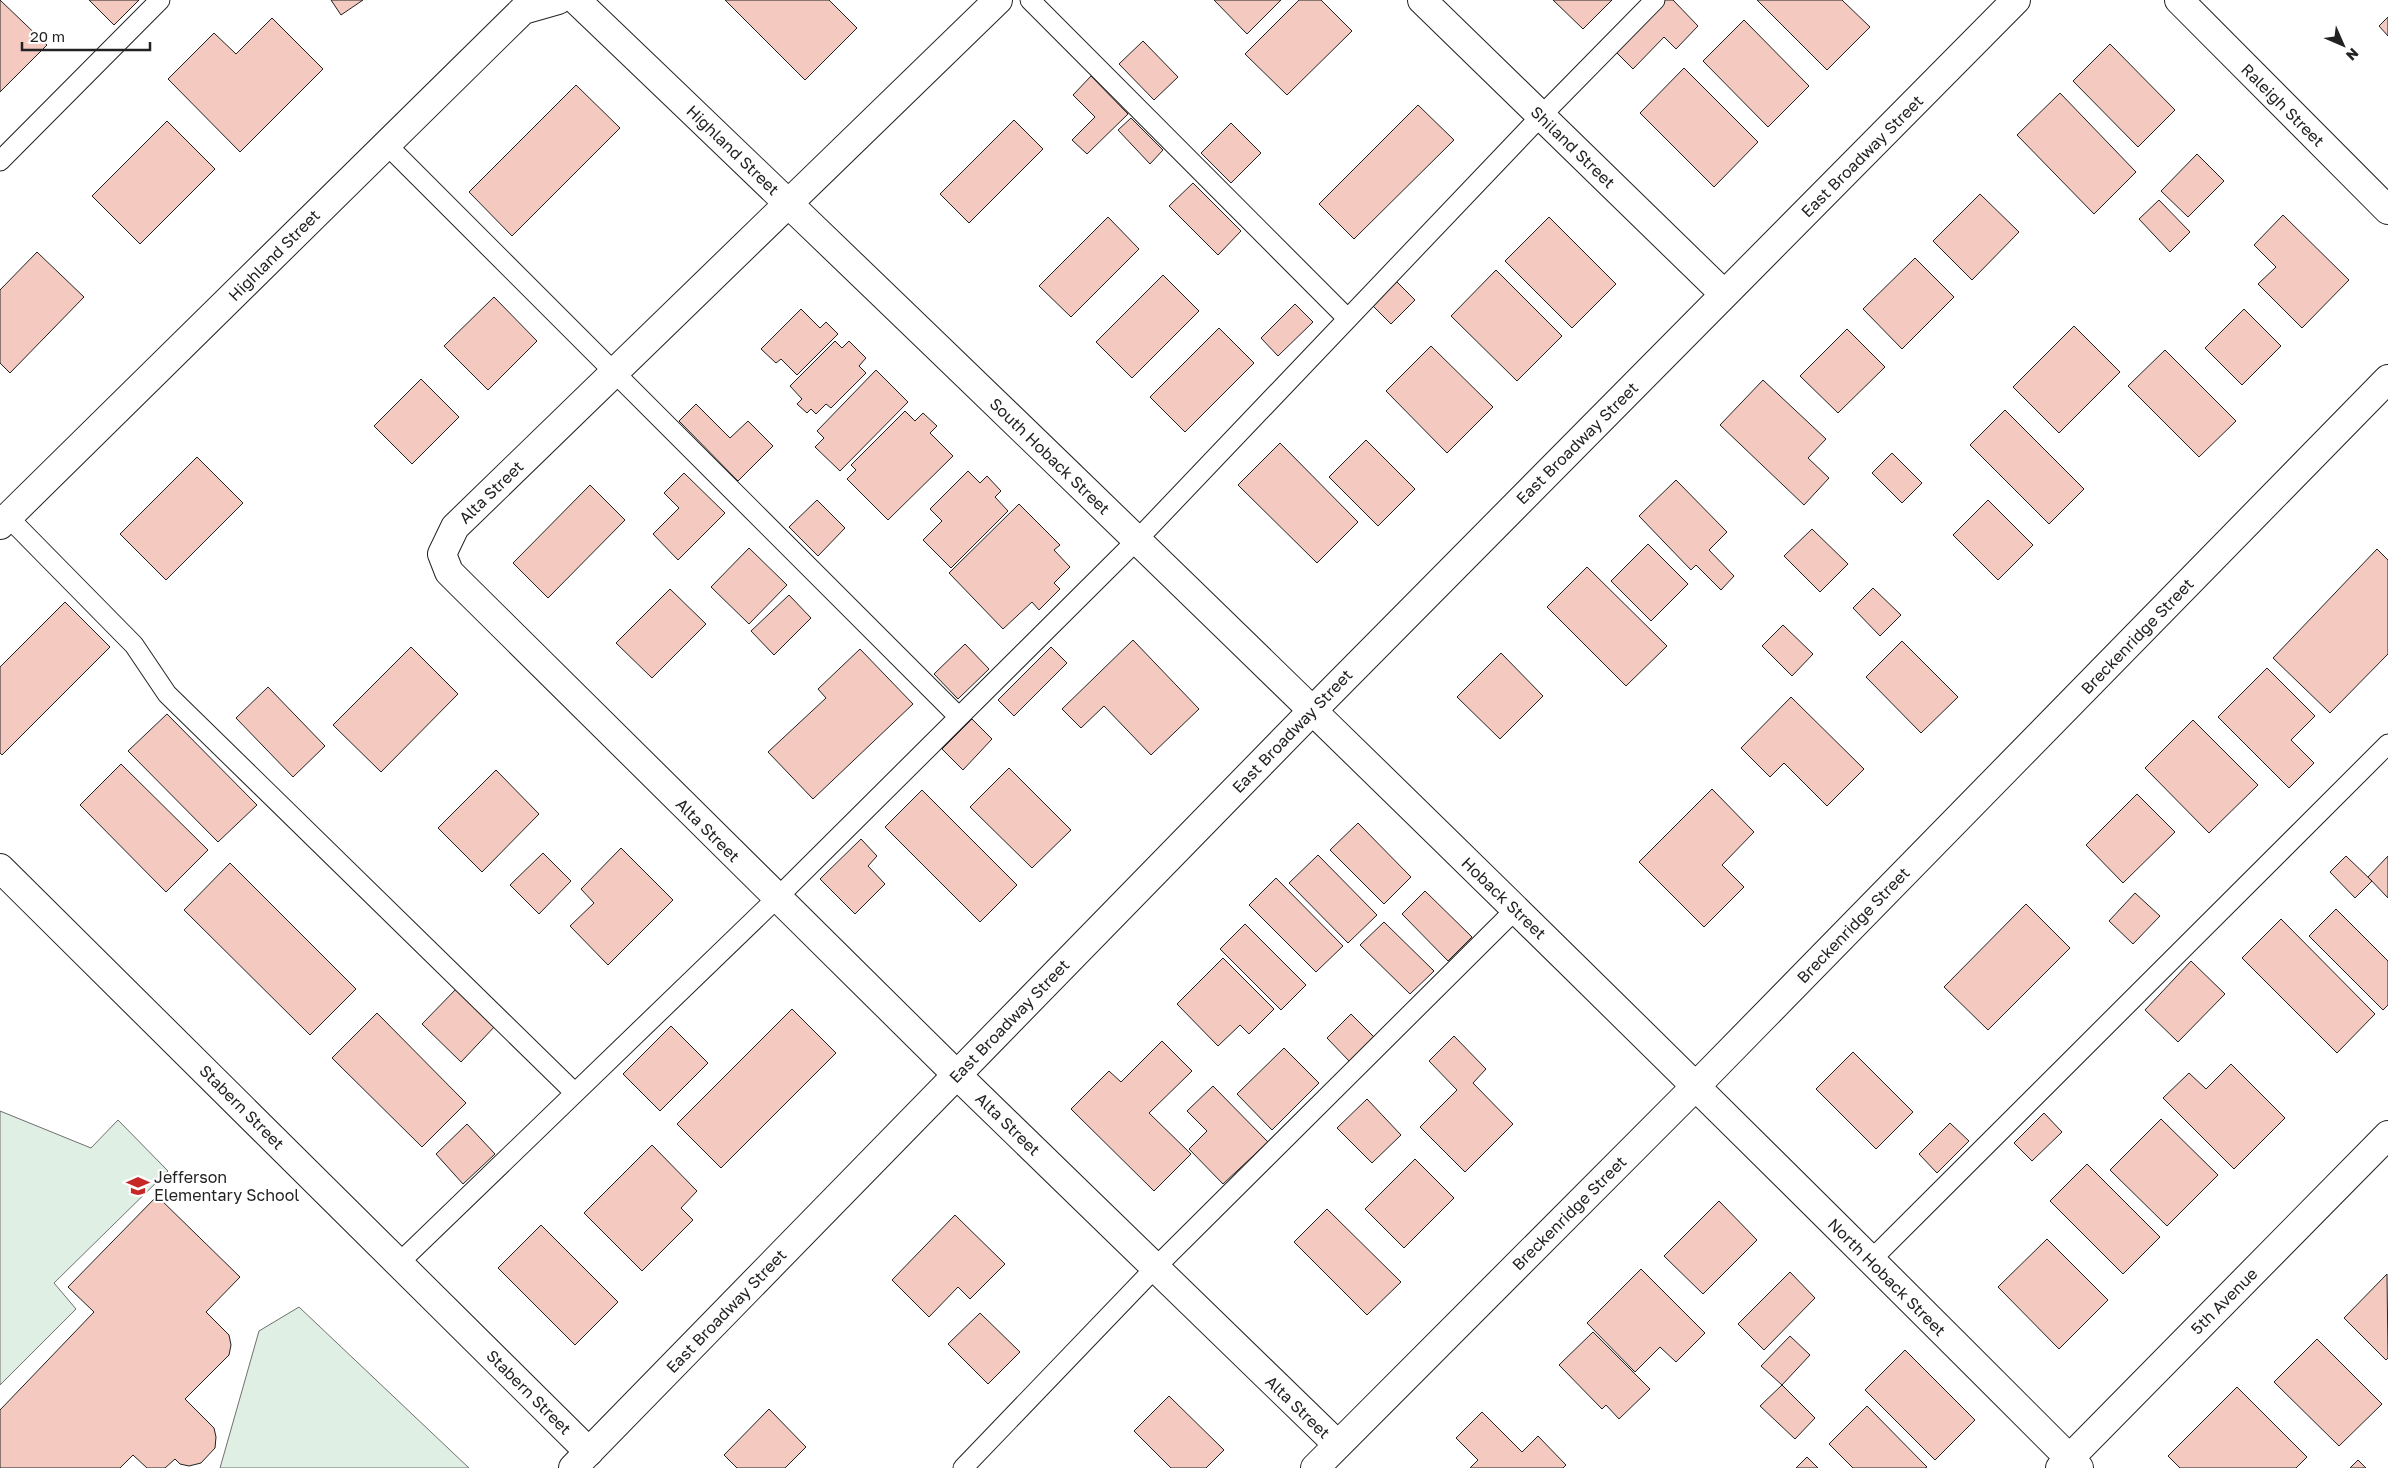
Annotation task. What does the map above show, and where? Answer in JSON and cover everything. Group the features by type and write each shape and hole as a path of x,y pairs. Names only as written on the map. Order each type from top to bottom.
{"street":[{"name":"Highland Street","path":"4,521 523,10 558,0"},
{"name":"Highland Street","path":"576,0 788,202 998,0"},
{"name":"Shiland Street","path":"1422,0 1724,294"},
{"name":"East Broadway Street","path":"581,1460 1313,710 2016,0"},
{"name":"Raleigh Street","path":"2179,0 2388,210"},
{"name":"Alta Street","path":"788,202 455,527 442,554 449,572 956,1074 1338,1446"},
{"name":"South Hoback Street","path":"788,202 1313,710"},
{"name":"Breckenridge Street","path":"1316,1468 1696,1086 2388,379"},
{"name":"Hoback Street","path":"1313,710 1696,1086"},
{"name":"Stabern Street","path":"0,868 400,1262 581,1460"},
{"name":"North Hoback Street","path":"1696,1086 1871,1260 2069,1465"},
{"name":"5th Avenue","path":"2069,1465 2388,1135"}],"lane":[{"path":"0,161 160,0"},
{"path":"1030,0 1348,318"},
{"path":"400,1262 777,898 1137,540 1541,116 1655,0"},
{"path":"386,144 958,717"},
{"path":"4,521 134,645 167,694 575,1093"},
{"path":"1871,1260 2388,744"},
{"path":"963,1468 1155,1268 1516,909"}],"green space":[{"path":"0,1111 91,1148 118,1120 168,1171 54,1283 76,1309 0,1385"},
{"path":"299,1307 469,1468 220,1468 259,1331"}],"building":[{"path":"0,0 47,45 0,92"},
{"path":"89,0 139,0 114,25"},
{"path":"331,0 363,0 341,15"},
{"path":"725,0 829,0 857,28 805,80"},
{"path":"1214,0 1281,0 1247,34"},
{"path":"1299,0 1321,0 1352,31 1287,95 1245,54"},
{"path":"1553,0 1612,0 1583,29"},
{"path":"1664,0 1673,0 1698,26 1676,49 1664,37 1633,69 1614,50"},
{"path":"1757,0 1842,0 1870,27 1827,70"},
{"path":"2388,17 2388,36 2379,26"},
{"path":"272,18 323,69 240,152 168,79 214,33 236,54"},
{"path":"1744,20 1809,86 1768,127 1703,61"},
{"path":"1143,41 1178,77 1154,100 1119,64"},
{"path":"2110,44 2175,110 2138,147 2073,81"},
{"path":"1684,68 1758,142 1714,187 1640,113"},
{"path":"1091,76 1128,114 1087,154 1072,140 1095,117 1073,95"},
{"path":"576,85 620,128 512,236 469,192"},
{"path":"2060,93 2136,172 2094,214 2017,135"},
{"path":"1418,105 1454,140 1354,239 1319,204"},
{"path":"1131,118 1163,150 1150,164 1118,130"},
{"path":"1014,120 1043,149 969,223 940,194"},
{"path":"167,121 215,169 140,244 92,196"},
{"path":"1231,123 1261,153 1231,183 1201,153"},
{"path":"2197,154 2224,181 2188,217 2161,191"},
{"path":"1193,183 1241,231 1218,255 1169,206"},
{"path":"1980,194 2019,232 1972,280 1933,241"},
{"path":"2159,200 2190,232 2170,252 2139,219"},
{"path":"2283,215 2349,280 2302,328 2258,284 2276,267 2254,245"},
{"path":"1108,217 1139,249 1071,317 1039,286"},
{"path":"1549,217 1616,284 1572,328 1505,261"},
{"path":"37,252 84,297 10,373 0,363 0,290"},
{"path":"1915,258 1954,297 1902,349 1863,309"},
{"path":"1496,270 1562,336 1517,381 1451,316"},
{"path":"1163,275 1199,311 1132,378 1096,342"},
{"path":"1390,275 1415,300 1391,324 1366,299"},
{"path":"494,297 537,341 488,390 444,346"},
{"path":"1295,304 1313,322 1278,356 1261,338"},
{"path":"801,309 820,328 826,322 838,334 797,375 781,359 776,363 761,349"},
{"path":"2244,309 2281,346 2242,385 2205,348"},
{"path":"2074,326 2120,372 2059,433 2013,387"},
{"path":"1219,328 1254,363 1185,432 1150,397"},
{"path":"1847,329 1885,367 1838,413 1800,376"},
{"path":"835,341 842,348 849,341 866,358 859,366 866,373 831,408 826,404 816,414 811,409 807,413 797,404 802,399 790,386"},
{"path":"1431,346 1493,407 1447,453 1386,391"},
{"path":"2165,350 2236,421 2199,457 2128,386"},
{"path":"876,370 908,402 840,471 815,447 824,438 817,431"},
{"path":"421,379 459,417 412,464 374,426"},
{"path":"1763,380 1826,439 1808,458 1829,478 1804,505 1720,425"},
{"path":"696,404 730,438 748,421 773,446 738,481 679,421"},
{"path":"2005,410 2084,489 2049,524 1970,445"},
{"path":"905,411 915,421 923,413 937,426 930,433 953,456 888,520 847,479 856,470 851,465"},
{"path":"1366,440 1415,489 1378,526 1329,477"},
{"path":"1280,443 1358,522 1317,563 1238,485"},
{"path":"1892,453 1922,483 1902,503 1872,473"},
{"path":"197,457 243,503 166,580 120,534"},
{"path":"968,471 980,483 987,476 1001,491 995,497 1008,511 951,568 923,540 942,521 930,509"},
{"path":"684,473 725,513 678,560 653,534 679,508 664,493"},
{"path":"1676,480 1727,532 1709,550 1734,576 1721,590 1696,565 1691,570 1639,516"},
{"path":"590,485 625,520 548,598 513,563"},
{"path":"817,500 845,528 818,556 789,527"},
{"path":"1988,500 2033,545 1998,580 1953,535"},
{"path":"1019,504 1060,545 1054,550 1070,567 1054,583 1060,589 1039,610 1032,602 1003,629 949,573"},
{"path":"1812,529 1848,564 1820,592 1784,556"},
{"path":"1648,544 1688,584 1651,621 1611,581"},
{"path":"749,548 787,585 749,624 711,587"},
{"path":"2377,549 2388,560 2388,654 2330,713 2273,658"},
{"path":"1587,567 1667,646 1626,686 1547,607"},
{"path":"1873,588 1901,615 1880,636 1853,608"},
{"path":"670,589 706,624 652,678 616,643"},
{"path":"789,595 811,618 774,655 751,631"},
{"path":"65,602 110,647 2,755 0,753 0,667"},
{"path":"1783,625 1813,654 1792,676 1762,646"},
{"path":"1133,640 1199,709 1151,755 1104,706 1081,728 1062,709"},
{"path":"1902,641 1958,697 1921,733 1866,677"},
{"path":"965,644 989,669 958,699 934,674"},
{"path":"411,647 458,694 381,772 333,725"},
{"path":"1051,647 1067,663 1014,716 998,700"},
{"path":"860,649 913,704 813,799 768,752 826,698 818,689"},
{"path":"1501,653 1543,696 1500,739 1457,697"},
{"path":"2267,668 2315,716 2291,740 2314,763 2289,788 2218,717"},
{"path":"268,687 325,746 293,777 236,718"},
{"path":"1791,697 1864,769 1827,806 1784,763 1770,777 1741,748"},
{"path":"167,714 257,805 218,842 128,751"},
{"path":"972,719 992,739 963,770 942,749"},
{"path":"2193,720 2258,785 2209,833 2145,768"},
{"path":"121,764 208,850 166,892 80,805"},
{"path":"1009,768 1071,830 1032,868 970,807"},
{"path":"496,770 539,814 482,872 438,828"},
{"path":"1712,789 1754,832 1722,865 1744,887 1704,927 1639,862"},
{"path":"922,790 1017,885 980,922 885,827"},
{"path":"2137,794 2175,832 2123,883 2086,845"},
{"path":"1358,823 1411,877 1384,904 1330,850"},
{"path":"861,839 877,856 868,866 885,884 855,914 820,879"},
{"path":"621,848 673,900 608,965 570,926 594,903 581,889"},
{"path":"543,853 571,881 539,914 510,885"},
{"path":"1318,855 1377,915 1348,943 1289,883"},
{"path":"2346,856 2372,881 2355,898 2330,872"},
{"path":"2388,856 2388,898 2368,877"},
{"path":"230,863 356,989 310,1035 184,910"},
{"path":"1276,878 1343,946 1316,972 1249,905"},
{"path":"1425,891 1472,937 1448,961 1402,914"},
{"path":"2135,893 2160,916 2133,944 2109,921"},
{"path":"2026,904 2070,948 1988,1030 1944,987"},
{"path":"2336,909 2388,961 2388,1005 2383,1010 2309,936"},
{"path":"2281,919 2375,1014 2337,1053 2242,958"},
{"path":"1384,922 1434,971 1410,994 1360,945"},
{"path":"1245,924 1306,985 1281,1010 1220,949"},
{"path":"1223,958 1274,1009 1249,1034 1240,1025 1218,1046 1177,1004"},
{"path":"2191,961 2225,994 2178,1042 2145,1010"},
{"path":"458,987 497,1024 461,1062 422,1024"},
{"path":"792,1009 836,1053 721,1168 677,1124"},
{"path":"377,1013 466,1103 422,1147 332,1058"},
{"path":"1351,1014 1375,1038 1350,1062 1327,1038"},
{"path":"671,1026 708,1063 660,1111 623,1074"},
{"path":"1454,1036 1486,1069 1473,1083 1513,1124 1465,1172 1420,1127 1457,1090 1429,1061"},
{"path":"1162,1041 1192,1071 1149,1113 1191,1154 1154,1191 1071,1109 1109,1071 1121,1082"},
{"path":"1284,1048 1319,1083 1272,1130 1237,1094"},
{"path":"1853,1052 1913,1112 1876,1149 1816,1089"},
{"path":"2231,1064 2285,1118 2234,1169 2163,1098 2189,1073 2206,1089"},
{"path":"1213,1086 1268,1142 1223,1184 1189,1149 1207,1131 1187,1111"},
{"path":"1367,1099 1401,1135 1372,1163 1337,1128"},
{"path":"2044,1113 2062,1132 2032,1161 2014,1143"},
{"path":"2161,1119 2218,1175 2167,1226 2110,1170"},
{"path":"1950,1123 1969,1141 1937,1173 1919,1154"},
{"path":"467,1124 495,1154 463,1184 436,1154"},
{"path":"652,1145 697,1191 681,1208 693,1220 642,1271 584,1213"},
{"path":"1415,1159 1454,1198 1404,1248 1365,1209"},
{"path":"2087,1164 2160,1237 2123,1274 2050,1201"},
{"path":"157,1196 240,1277 206,1312 229,1335 231,1345 229,1355 185,1399 214,1428 216,1437 215,1448 201,1463 189,1466 180,1464 175,1459 165,1468 147,1468 133,1455 120,1468 0,1468 0,1410 94,1312 68,1287"},
{"path":"1719,1201 1757,1240 1703,1294 1664,1256"},
{"path":"1327,1209 1401,1282 1367,1315 1294,1242"},
{"path":"955,1215 1005,1264 970,1299 958,1287 929,1317 892,1280"},
{"path":"541,1225 618,1302 575,1345 498,1268"},
{"path":"2047,1239 2108,1300 2059,1349 1998,1287"},
{"path":"1641,1269 1705,1333 1676,1362 1660,1347 1635,1372 1587,1323"},
{"path":"1790,1272 1815,1298 1764,1350 1738,1324"},
{"path":"2387,1274 2388,1358 2386,1360 2344,1318"},
{"path":"980,1313 1020,1352 988,1384 948,1344"},
{"path":"1593,1332 1650,1389 1619,1419 1606,1405 1602,1409 1559,1365"},
{"path":"1790,1336 1810,1355 1782,1385 1761,1366"},
{"path":"2317,1339 2382,1404 2339,1446 2274,1382"},
{"path":"1905,1350 1975,1420 1935,1460 1865,1390"},
{"path":"1782,1385 1815,1418 1795,1439 1760,1406"},
{"path":"2237,1387 2307,1457 2296,1468 2180,1468 2168,1456"},
{"path":"1169,1396 1224,1450 1206,1468 1171,1468 1134,1431"},
{"path":"1867,1406 1927,1467 1853,1468 1829,1444"},
{"path":"769,1409 806,1447 785,1468 737,1468 724,1455"},
{"path":"1482,1412 1522,1452 1538,1436 1566,1465 1563,1468 1470,1468 1478,1460 1456,1438"},
{"path":"1807,1457 1818,1468 1796,1468"},
{"path":"2358,1460 2366,1468 2350,1468"}],"place":[{"name":"Jefferson Elementary School","path":"138,1186"}]}
